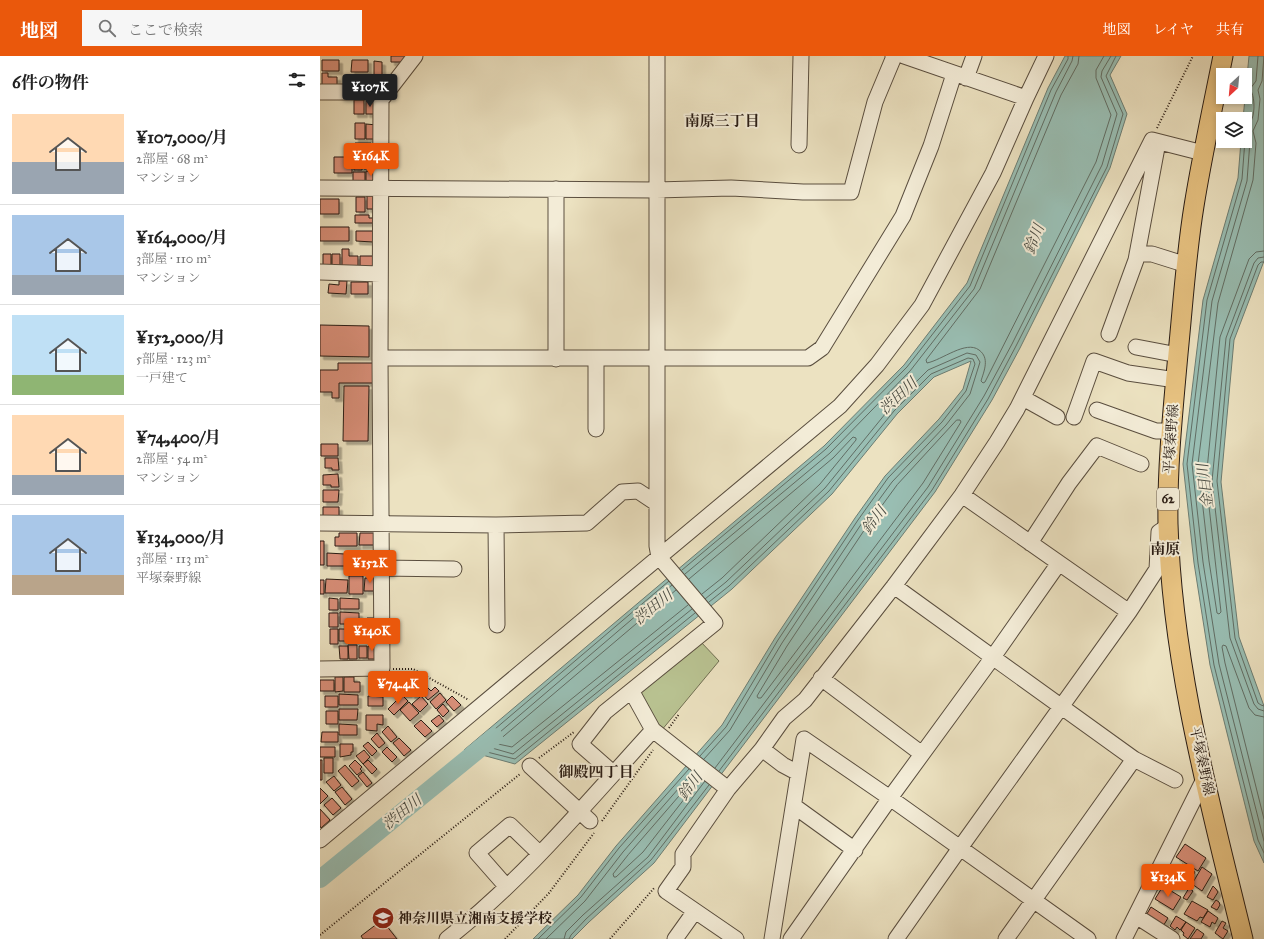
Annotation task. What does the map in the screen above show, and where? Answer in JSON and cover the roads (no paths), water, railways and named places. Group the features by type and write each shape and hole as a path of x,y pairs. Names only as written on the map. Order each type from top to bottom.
{"main road":[{"name":"平塚秦野線","path":"1223,56 1203,153 1186,265 1171,431 1168,526 1175,612 1184,676 1205,777 1243,939"}],"street":[{"path":"320,669 382,668 380,358 381,100 415,56"},
{"path":"613,773 580,744 605,712 632,692 715,624 659,557 657,546 657,56"},
{"path":"799,145 800,56"},
{"path":"320,188 656,190 731,188 803,192 851,192 874,102 893,56"},
{"path":"904,56 1026,98"},
{"path":"380,358 808,358 822,348 903,216 960,76 974,56"},
{"path":"320,840 840,406 877,365 922,305 993,173 1046,56"},
{"path":"320,92 387,92"},
{"path":"1155,141 1203,153"},
{"path":"1109,334 1137,254 1155,141"},
{"path":"736,939 666,890 683,867 683,854 728,789 762,749 784,718 804,700 894,586 962,494 997,442 1023,398 1155,141"},
{"path":"556,189 556,359"},
{"path":"1137,254 1152,254 1186,265"},
{"path":"320,272 380,274"},
{"path":"1136,347 1178,355"},
{"path":"596,359 596,429"},
{"path":"1074,417 1094,360 1128,373 1176,380"},
{"path":"1023,398 1057,418"},
{"path":"1097,410 1156,431 1171,431"},
{"path":"1030,542 1069,483 1097,446 1141,464"},
{"path":"320,523 496,525 587,523 622,492 638,491 656,503"},
{"path":"962,494 1129,612"},
{"path":"496,525 497,626"},
{"path":"896,939 1129,612 1156,569 1159,532 1168,526"},
{"path":"791,939 855,850 890,798 1059,563"},
{"path":"381,568 454,569"},
{"path":"894,586 1134,759 1175,780"},
{"path":"821,678 922,754"},
{"path":"632,692 661,737 728,789"},
{"path":"447,939 473,918 539,854 592,822 613,773 661,737"},
{"path":"772,939 804,739 890,798 1088,939"},
{"path":"762,749 783,765 798,773"},
{"path":"1006,939 1134,759"},
{"path":"530,766 592,822"},
{"path":"1124,939 1205,777"},
{"path":"794,806 855,850"},
{"path":"506,886 477,853 510,825 539,854"},
{"path":"675,939 695,911"},
{"path":"1136,916 1172,939"}],"water":[{"name":"鈴川","path":"1065,56 1121,56 1110,75 1127,114 1110,168 1020,348 992,400 935,492 654,863 572,939 533,939 578,895 616,846 722,725 775,638 855,518 885,476 939,419 963,389 971,361 934,377 897,414 832,494 732,589 515,764 464,750 824,446 904,365 967,283 1048,88"},
{"name":"金目川","path":"1249,56 1264,56 1264,261 1234,340 1221,482 1239,637 1264,706 1264,863 1254,841 1210,665 1194,563 1183,464 1203,300 1238,178 1240,148 1252,148 1252,112 1244,112 1244,104 1252,104 1252,68 1248,68"}],"waterway":[{"name":"渋田川","path":"320,879 494,737"}],"place":[{"name":"神奈川県立湘南支援学校","path":"383,918"}],"district":[{"name":"南原三丁目","path":"722,121"},
{"name":"南原","path":"1165,549"},
{"name":"御殿四丁目","path":"596,772"}]}
